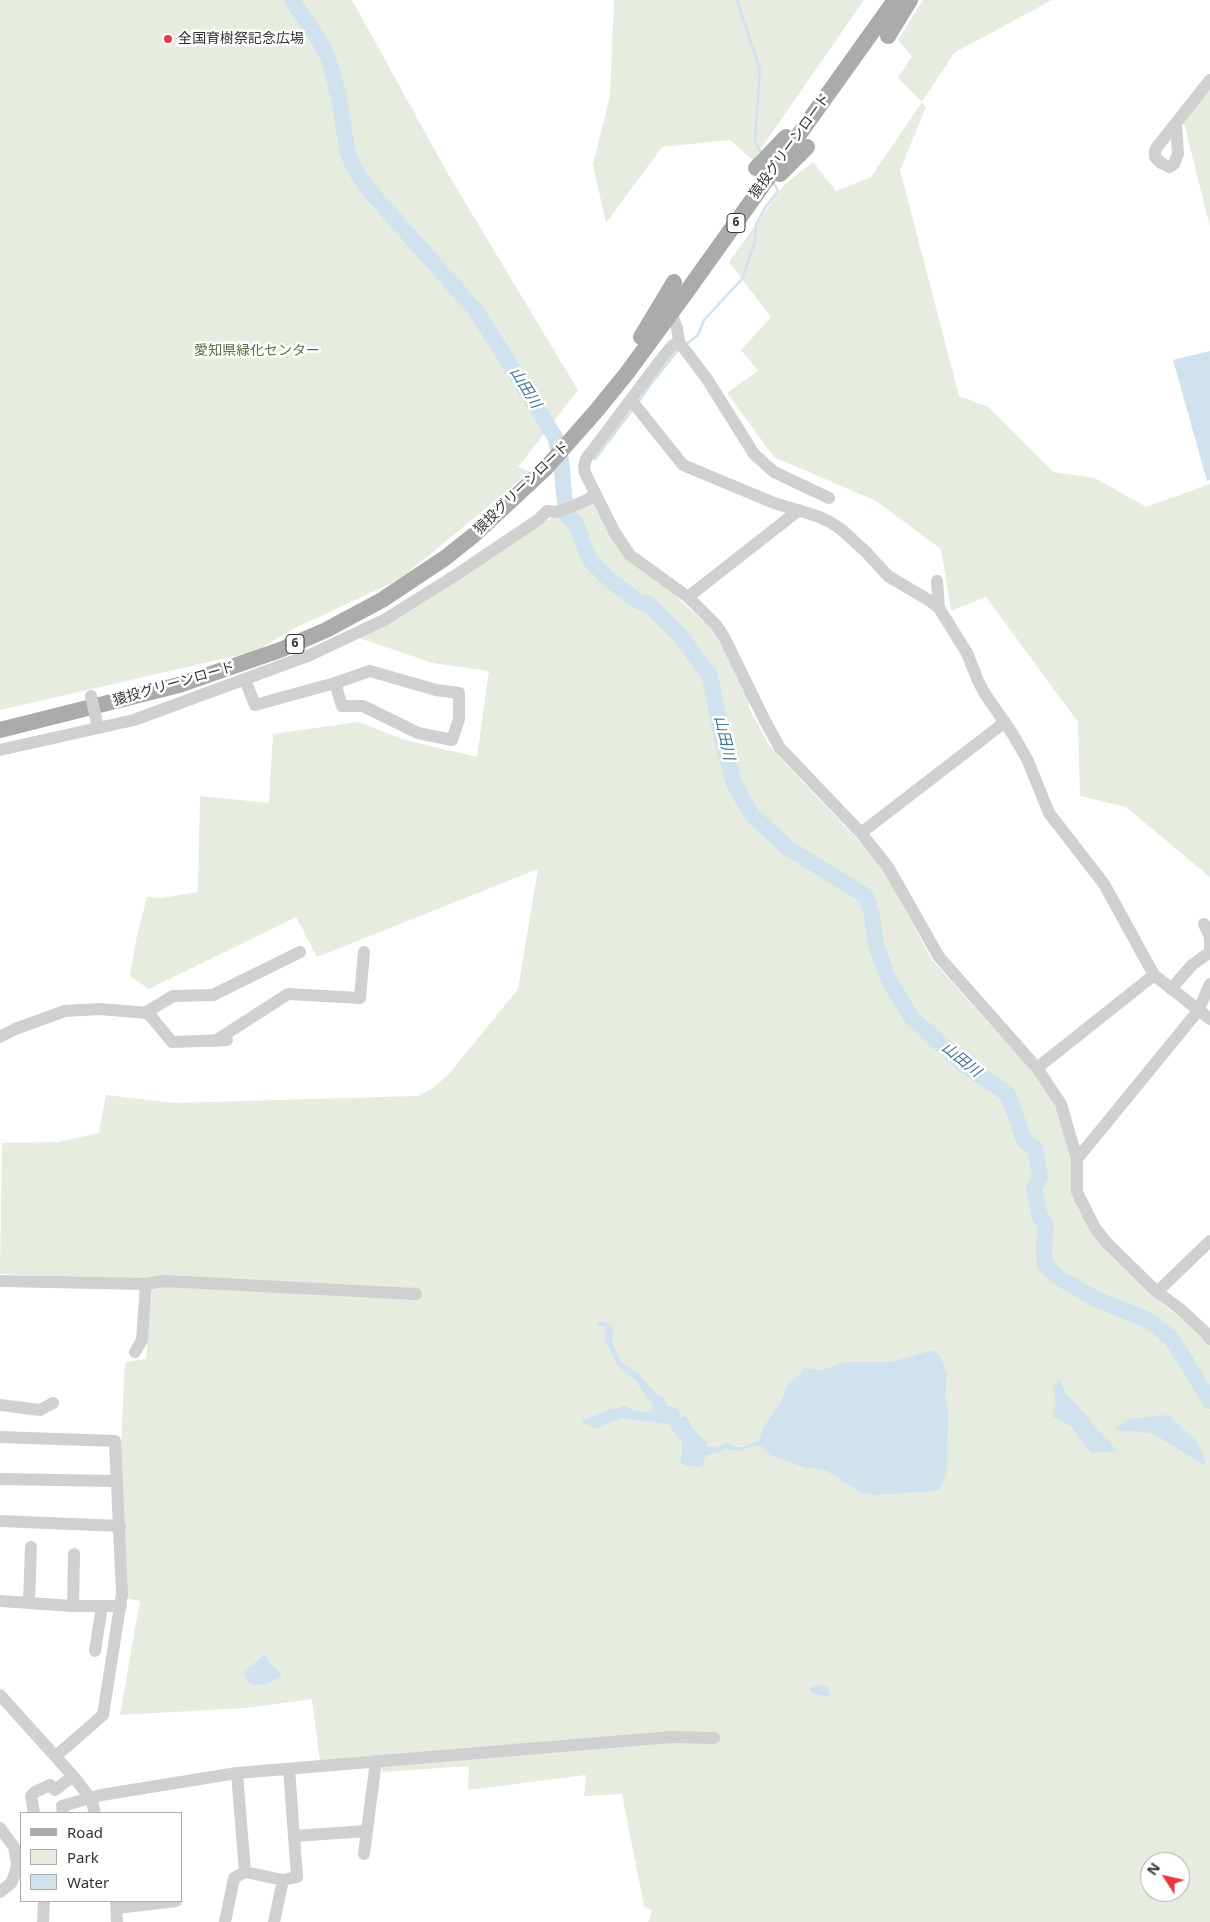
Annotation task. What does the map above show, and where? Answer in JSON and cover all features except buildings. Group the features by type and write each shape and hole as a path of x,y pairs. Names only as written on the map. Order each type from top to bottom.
{"main road":[{"path":"756,168 781,143 808,110 891,0"},
{"name":"猿投グリーンロード","path":"0,730 179,685 280,650 326,630 382,600 445,558 492,519 545,469 597,410 680,288 895,0"},
{"path":"888,36 910,0"},
{"path":"680,288 700,277 767,189 807,147"}],"street":[{"path":"1176,123 1210,80"},
{"path":"674,320 679,342 707,379 754,454 774,472 829,498"},
{"path":"679,342 672,346 662,358 586,459 584,466 586,473 615,533 630,555 688,597 716,626 724,637 780,748 861,833 888,867 939,957 1037,1068 1061,1104 1077,1159 1077,1192 1095,1228 1107,1243 1157,1292 1179,1308 1210,1339"},
{"path":"630,400 683,465 774,503 818,516 842,530 888,576 939,608 967,653 985,694 1005,722 1027,759 1049,813 1104,884 1154,975 1210,1019"},
{"path":"0,750 134,720 310,655 384,620 467,568 539,519 547,511 558,512 580,504 595,494"},
{"path":"688,597 799,510"},
{"path":"937,581 939,608"},
{"path":"245,680 255,705 335,683 370,671 436,690 459,693 459,718 452,740 418,733 363,706 342,706 335,683"},
{"path":"79,732 78,727 97,723 91,696"},
{"path":"861,833 1005,722"},
{"path":"1171,989 1192,965 1210,952 1210,938 1204,924"},
{"path":"145,1013 173,996 213,996 300,952"},
{"path":"0,1036 46,1016 64,1011 100,1008 148,1013 172,1042 221,1041 288,994 360,998 364,952"},
{"path":"1037,1068 1154,975"},
{"path":"1077,1159 1198,1010 1210,984"},
{"path":"1157,1292 1210,1241"},
{"path":"0,1281 146,1284 164,1281 416,1294"},
{"path":"135,1352 142,1340 146,1284"},
{"path":"0,1404 40,1410 53,1403"},
{"path":"0,1437 115,1441 122,1594 103,1715 56,1756"},
{"path":"0,1479 116,1481"},
{"path":"0,1521 120,1526"},
{"path":"29,1602 31,1547"},
{"path":"73,1606 74,1554"},
{"path":"0,1601 73,1606 121,1606"},
{"path":"95,1651 102,1606"},
{"path":"0,1695 73,1776 91,1799 95,1812"},
{"path":"63,1812 62,1806 101,1795 237,1773 671,1737 714,1738"},
{"path":"364,1854 376,1761"},
{"path":"225,1922 234,1878 245,1872 283,1880 297,1877 289,1769"},
{"path":"237,1773 245,1872"},
{"path":"34,1812 31,1796 34,1792 43,1786 50,1785 55,1790 73,1776"},
{"path":"0,1828 14,1847 17,1864 13,1878 8,1886 0,1892"},
{"path":"294,1836 367,1831"},
{"path":"274,1922 283,1880"},
{"path":"43,1922 44,1902"},
{"path":"117,1922 117,1904 149,1902"}],"green space":[{"name":"愛知県緑化センター","path":"0,0 352,0 448,174 578,390 518,467 530,472 400,579 293,629 257,651 0,710"},
{"path":"614,0 864,0 753,160 730,140 662,147 606,223 593,164 610,96"},
{"path":"923,0 1052,0 954,53 922,102 898,78 912,56 898,40"},
{"path":"1210,88 1210,227 1184,123"},
{"path":"922,102 926,107 900,170 959,396 988,407 1053,472 1095,478 1146,507 1210,484 1210,877 1126,807 1080,796 1078,722 986,597 951,611 941,549 876,501 774,457 727,393 758,371 741,350 771,317 729,262 783,186 813,162 836,191 871,177"},
{"path":"594,502 606,525 684,604 713,630 749,698 749,708 768,743 885,872 932,960 1034,1073 1057,1106 1071,1160 1072,1195 1155,1298 1202,1335 1210,1346 1210,1922 648,1922 652,1911 644,1906 622,1794 584,1796 586,1775 468,1790 469,1766 382,1772 383,1757 320,1761 312,1699 246,1708 120,1715 140,1601 125,1598 121,1444 125,1362 146,1359 153,1281 0,1274 2,1143 58,1142 99,1133 106,1095 174,1103 418,1096 434,1087 449,1074 518,989 538,869 317,957 296,917 149,989 130,976 136,940 147,897 162,898 198,892 200,796 269,803 273,734 358,722 405,740 477,757 489,671 433,663 359,638 545,521"}],"water":[{"path":"1210,351 1210,480 1207,481 1173,360"},
{"path":"599,1322 608,1323 614,1329 612,1340 621,1362 638,1373 656,1394 663,1397 667,1406 677,1409 680,1413 680,1418 686,1416 693,1429 705,1440 707,1446 715,1448 728,1443 735,1447 743,1447 760,1440 763,1428 782,1400 787,1384 801,1374 802,1369 823,1370 844,1362 891,1362 934,1350 942,1360 947,1375 945,1395 948,1412 947,1468 945,1478 939,1489 933,1491 873,1495 862,1493 827,1471 806,1468 770,1455 763,1447 753,1446 738,1451 725,1448 719,1452 706,1455 702,1466 684,1466 681,1463 682,1442 668,1424 622,1418 597,1428 583,1424 583,1420 611,1409 617,1409 620,1406 627,1406 632,1410 643,1413 653,1409 651,1402 636,1380 617,1364 605,1340 606,1327 597,1325"},
{"path":"1059,1379 1065,1392 1117,1451 1091,1453 1071,1426 1053,1417 1056,1403 1053,1388"},
{"path":"1169,1415 1199,1444 1206,1466 1152,1433 1115,1430 1128,1419"},
{"path":"265,1654 270,1664 282,1675 269,1683 261,1685 252,1684 247,1680 244,1672"},
{"path":"815,1685 826,1686 831,1694 827,1697 811,1692 810,1688"}],"waterway":[{"name":"山田川","path":"292,0 328,57 339,97 347,150 354,168 369,190 477,312 555,437 561,461 566,514 576,524 589,559 611,581 639,602 647,603 680,635 710,676 723,742 734,784 752,815 788,848 866,896 872,915 876,945 888,978 911,1017 963,1064 1008,1094 1024,1140 1035,1148 1040,1176 1034,1189 1040,1217 1046,1225 1045,1265 1061,1279 1094,1298 1150,1321 1172,1339 1210,1401"},
{"path":"737,0 760,69 755,141 762,155"},
{"path":"685,345 698,335 704,320 742,279 755,242 756,224 778,191 773,181"},
{"path":"638,403 679,349"},
{"path":"595,459 633,409"}],"place":[{"name":"全国育樹祭記念広場","path":"168,39"}]}
